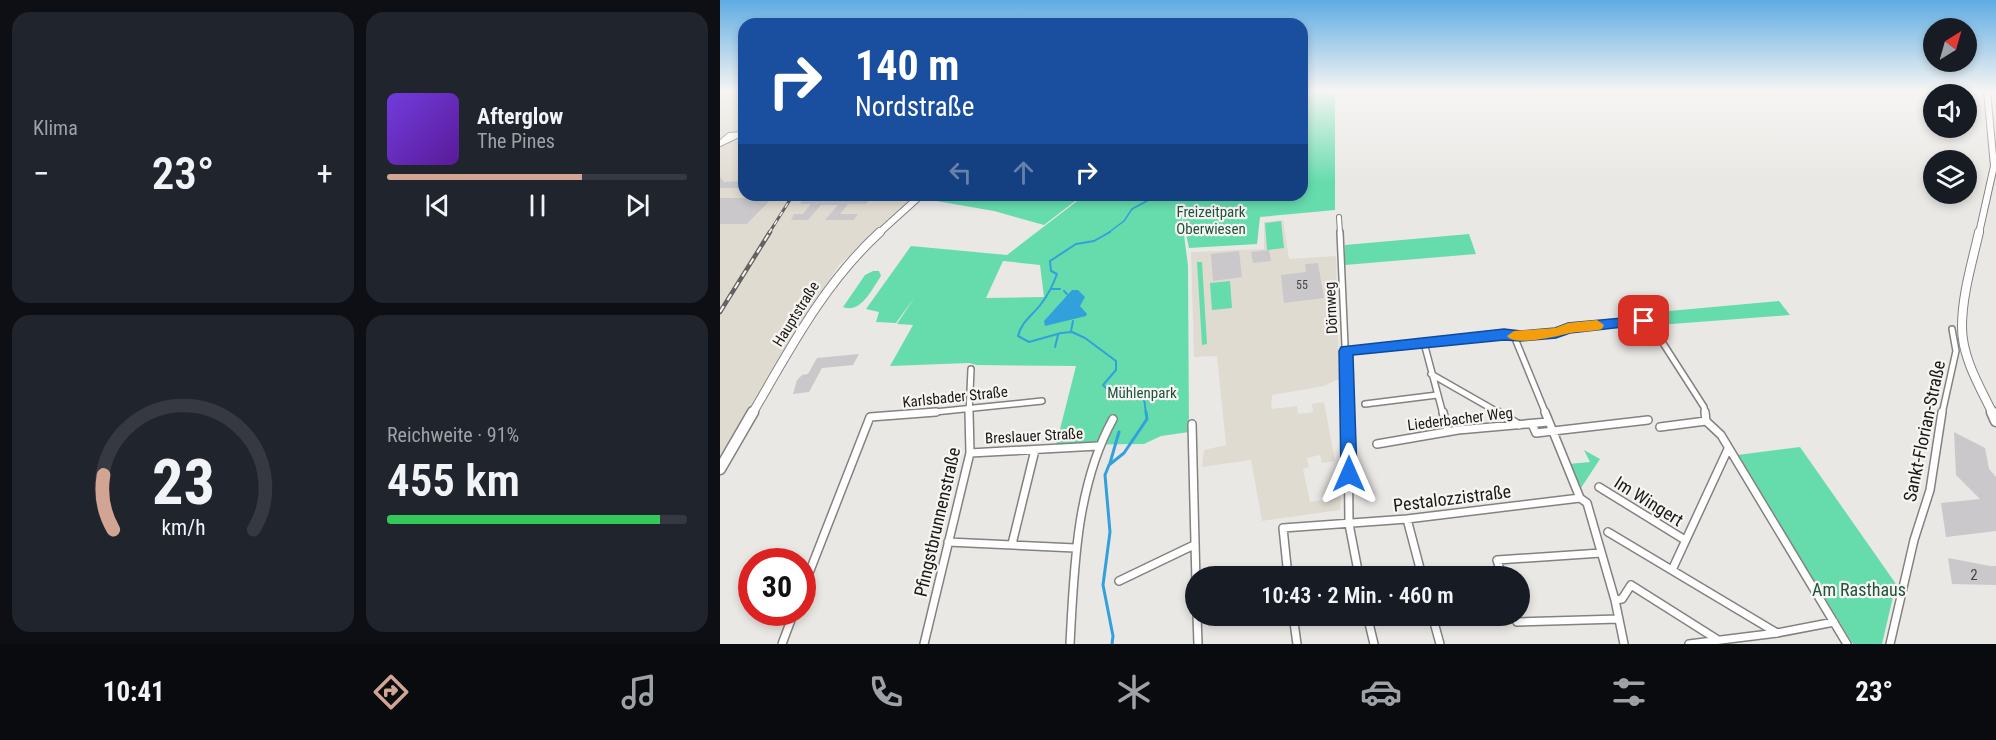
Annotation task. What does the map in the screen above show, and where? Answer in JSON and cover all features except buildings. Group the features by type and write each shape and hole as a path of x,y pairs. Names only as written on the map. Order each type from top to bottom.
{"main road":[{"path":"1990,121 1994,166 1966,290 1962,329 1971,369 1996,422"},
{"name":"Hauptstraße","path":"720,469 797,337 834,280 855,254 914,201"}],"street":[{"name":"Dörnweg","path":"1339,217 1346,351 1349,524 1357,566"},
{"path":"1346,351 1504,334 1514,336 1556,333 1568,328 1642,321 1650,323 1702,404 1706,421 1720,435 1847,644"},
{"name":"Sankt-Florian-Straße","path":"1890,644 1914,540 1930,490 1944,400 1956,351 1952,329"},
{"path":"1514,336 1548,422 1583,500 1615,600 1624,644"},
{"path":"1424,343 1448,432"},
{"name":"Pfingstbrunnenstraße","path":"924,644 970,453 971,369"},
{"path":"1431,374 1519,425"},
{"path":"1365,404 1437,395"},
{"name":"Karlsbader Straße","path":"816,555 870,417 969,410 1042,401"},
{"path":"1070,644 1075,548 1098,447 1113,419"},
{"path":"1532,424 1536,433 1648,420"},
{"path":"1660,427 1706,421"},
{"name":"Liederbacher Weg","path":"1377,444 1448,432 1548,422"},
{"path":"1192,424 1195,566"},
{"name":"Breslauer Straße","path":"970,453 1098,447"},
{"path":"1672,570 1728,449"},
{"path":"1012,544 1035,450"},
{"name":"Im Wingert","path":"1599,487 1685,540"},
{"name":"Pestalozzistraße","path":"1287,566 1282,528 1407,519 1583,500"},
{"path":"1407,519 1419,566"},
{"path":"1608,532 1777,633"},
{"path":"948,542 1075,548"},
{"path":"1119,581 1194,545"},
{"path":"1499,566 1497,560 1601,553"},
{"path":"1615,600 1622,599 1631,585 1718,640"},
{"path":"1530,622 1619,619"},
{"path":"1689,644 1777,633 1834,622"},
{"path":"782,644 789,626"},
{"path":"1197,626 1197,644"},
{"path":"1295,626 1297,644"},
{"path":"1370,626 1374,644"},
{"path":"1435,626 1440,644"}],"shaded area":[{"path":"720,121 738,121 738,201 908,201 839,265 791,338 720,460"},
{"path":"1283,220 1289,259 1336,256 1339,379 1324,386 1272,395 1271,409 1297,406 1298,414 1313,412 1312,404 1324,402 1335,461 1322,463 1320,455 1307,458 1309,467 1303,469 1310,502 1341,497 1340,510 1262,521 1251,460 1202,467 1204,450 1226,445 1217,356 1194,357 1191,252 1264,249 1264,222"}],"green space":[{"path":"1308,121 1335,121 1335,210 1260,217 1257,244 1189,248 1181,211 1188,266 1189,432 1161,436 1144,444 1056,445 1076,366 969,363 890,366 913,325 897,324 914,298 896,323 876,322 879,312 866,309 911,246 1007,255 1077,201 1308,201","holes":["1003,261 1040,265 1044,297 986,298"]},
{"path":"936,201 1075,201 1044,225 994,211"},
{"path":"1281,221 1284,248 1267,250 1265,223"},
{"path":"1469,234 1476,254 1345,265 1345,245"},
{"path":"1197,262 1202,262 1207,344 1202,345"},
{"path":"879,271 881,276 861,304 849,308 843,307 865,275"},
{"path":"1230,281 1232,308 1212,310 1210,283"},
{"path":"1779,301 1790,315 1659,325 1653,315 1669,311"},
{"name":"Am Rasthaus","path":"1800,447 1896,584 1882,644 1853,644 1737,455"},
{"path":"1584,450 1600,459 1581,488 1569,464 1590,462"}],"water":[{"path":"1072,290 1078,290 1085,297 1080,306 1087,314 1086,316 1045,326 1044,321"}],"waterway":[{"path":"1108,233 1124,221 1132,209 1147,201"},
{"path":"1110,232 1094,241 1076,244 1050,261 1051,271 1057,274 1054,282 1044,301 1024,323 1018,336 1029,342 1072,332 1085,338 1116,361 1116,370 1103,385 1106,388 1140,393 1144,398 1146,414"},
{"path":"1051,289 1060,289"},
{"path":"1064,291 1067,294"},
{"path":"1071,331 1073,321"},
{"path":"1055,347 1058,335"},
{"path":"1112,644 1113,636 1103,585 1110,532 1105,475 1109,465 1124,453 1147,419 1146,412"},
{"path":"1110,463 1119,432"}],"railway":[{"path":"769,233 789,201"},
{"path":"720,312 770,232"}],"slow traffic":[{"path":"1514,336 1556,333 1568,328 1597,325"}],"route":[{"path":"1349,474 1346,351 1504,334 1521,336 1556,333 1568,328 1644,321"}],"park label":[{"name":"Freizeitpark Oberwiesen","path":"1211,220"},
{"name":"Mühlenpark","path":"1142,393"}]}
